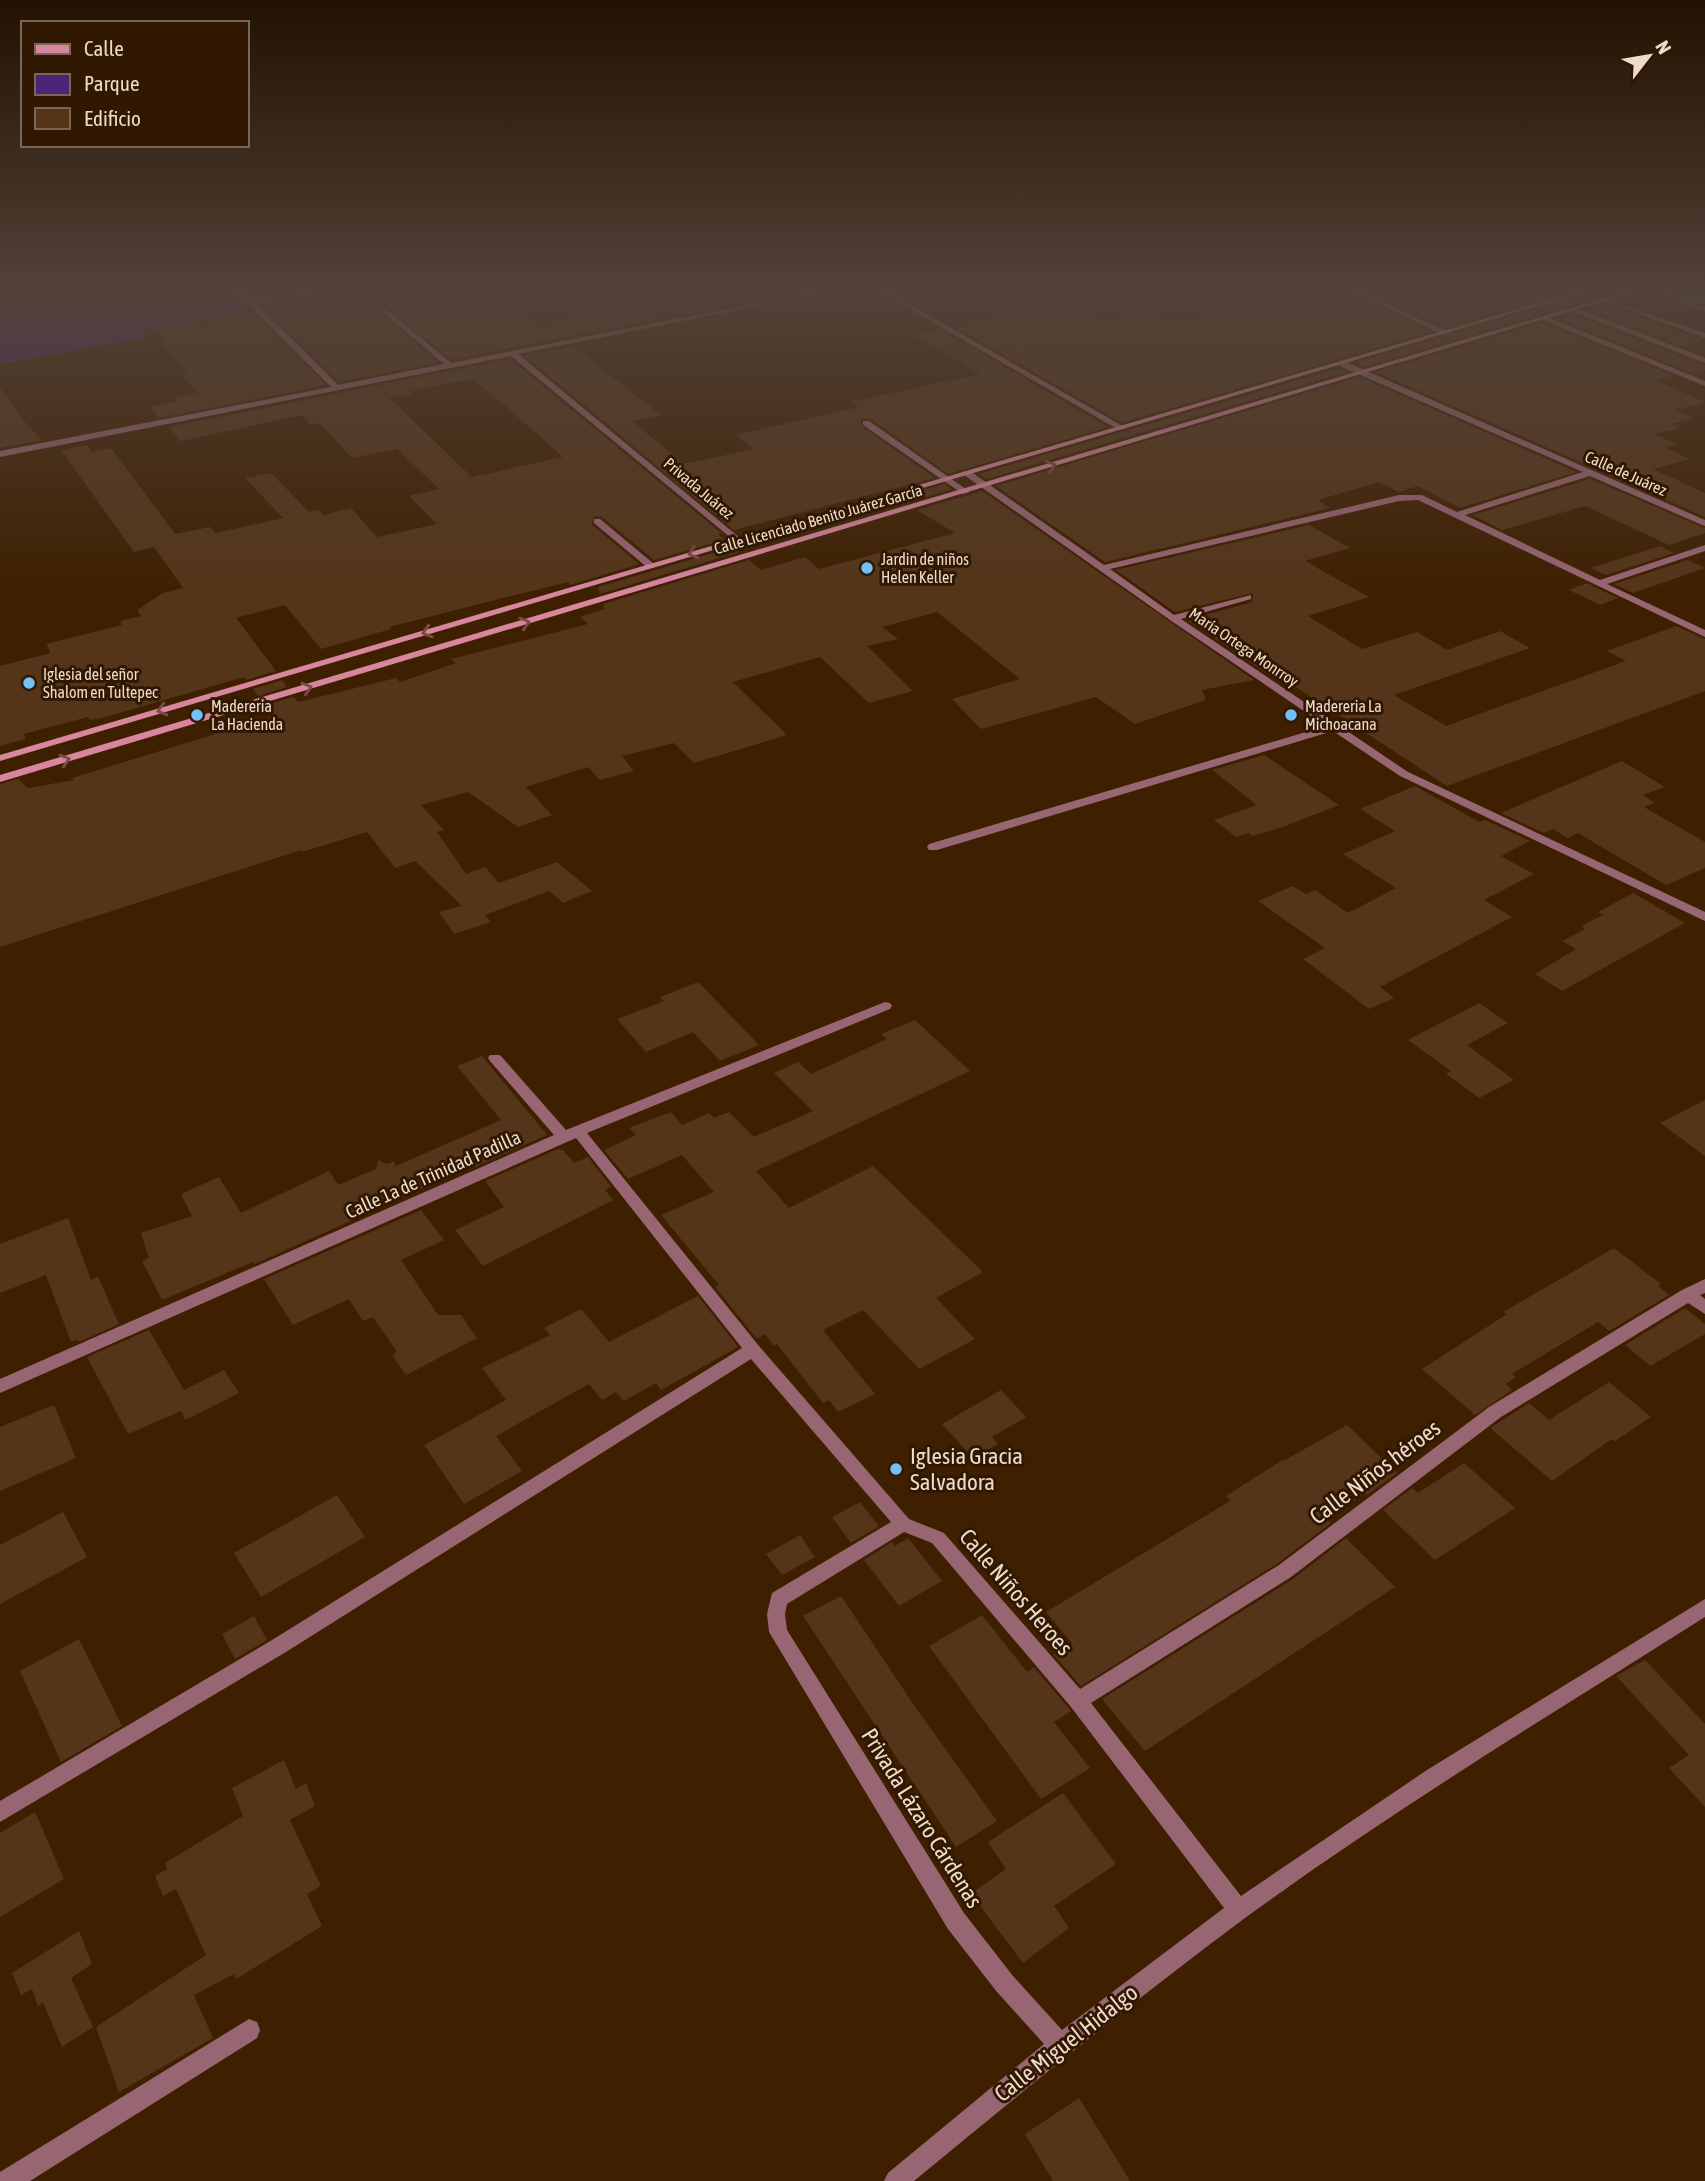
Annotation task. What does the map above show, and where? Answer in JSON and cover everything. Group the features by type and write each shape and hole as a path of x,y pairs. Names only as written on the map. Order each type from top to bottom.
{"street":[{"path":"0,454 322,390"},
{"name":"Privada Juárez","path":"556,390 737,540"},
{"path":"1055,390 1122,428"},
{"name":"Calle Licenciado Benito Juárez García","path":"0,758 1254,390"},
{"name":"Calle Licenciado Benito Juárez García","path":"0,779 1306,390"},
{"name":"Calle de Juárez","path":"1401,390 1705,523"},
{"path":"866,423 966,492"},
{"name":"María Ortega Monrroy","path":"967,473 1173,618 1404,774 1705,916"},
{"path":"1457,515 1590,473"},
{"path":"1103,568 1406,496 1431,501 1705,634"},
{"path":"597,522 651,566"},
{"path":"1600,583 1705,548"},
{"path":"1173,618 1248,597"},
{"path":"223,692 236,708"},
{"path":"933,847 1335,727"},
{"name":"Calle 1a de Trinidad Padilla","path":"0,1387 571,1134 885,1006"},
{"name":"Calle Niños Heroes","path":"495,1058 571,1134 903,1524 938,1538 1078,1702 1239,1910"},
{"name":"Calle Niños héroes","path":"1078,1702 1285,1571 1495,1412 1705,1285"},
{"path":"1688,1294 1705,1308"},
{"path":"0,1812 279,1646 753,1350"},
{"name":"Privada Lázaro Cárdenas","path":"903,1524 779,1600 776,1614 778,1632 956,1921 1005,1984 1060,2045"},
{"name":"Calle Miguel Hidalgo","path":"896,2181 1060,2045 1239,1910 1434,1777 1705,1607"},
{"path":"8,2181 249,2030"}],"building":[{"path":"0,390 2,390 41,440 0,448"},
{"path":"195,390 302,390 159,418 150,407 198,393"},
{"path":"355,390 416,390 410,391 413,394 389,398 472,477 563,457 485,390 547,390 721,533 718,534 724,540 654,560 602,517 594,516 592,525 639,564 570,585 569,582 389,627 391,629 321,649 285,605 236,618 276,671 246,680 244,677 102,718 90,720 88,717 24,734 26,739 0,746 0,666 51,653 46,644 122,625 120,621 141,616 137,610 163,593 183,588 154,547 134,552 61,450 87,445 92,452 111,448 175,534 210,527 216,533 283,518 245,478 271,473 309,512 319,510 323,515 351,508 377,537 437,524 409,496 439,489 397,449 352,458 320,423 311,425 302,415 181,441 168,427"},
{"path":"566,390 629,390 661,415 632,421 684,464 754,449 735,435 859,407 851,402 906,390 1044,390 1108,427 948,474 871,419 863,418 860,421 862,427 935,478 734,530"},
{"path":"1064,390 1235,390 1122,423"},
{"path":"1265,390 1287,390 986,479 979,474"},
{"path":"1316,390 1388,390 1576,472 1460,508 1418,486 1399,492 1379,482 1318,500 1330,508 1105,562 996,486"},
{"path":"1416,390 1677,390 1705,402 1675,410 1694,418 1671,424 1680,428 1655,434 1676,444 1664,447 1690,459 1653,469 1705,493 1705,517"},
{"path":"1590,479 1705,528 1705,533 1669,545 1585,506 1502,530 1473,515"},
{"path":"944,484 952,489 905,503 897,498"},
{"path":"982,491 1254,680 1202,690 1206,700 1135,724 1096,697 981,729 952,699 1020,679 937,612 882,627 898,639 867,646 913,691 869,703 820,657 733,682 787,735 694,763 674,743 622,756 634,771 600,780 588,767 526,787 552,815 518,827 468,792 421,805 444,830 437,832 466,874 485,867 499,883 557,862 592,891 563,903 549,891 485,915 491,922 454,934 439,912 462,906 415,861 395,868 367,832 302,852 301,850 0,947 0,784 18,779 28,788 74,780 72,778 274,716 266,705 294,697 298,702 396,678 400,682 456,663 451,659 588,624 580,617 604,609 603,604 749,560 761,570 805,557 819,569 955,533 917,510"},
{"path":"1309,525 1350,548 1305,561 1369,597 1308,616 1362,649 1417,632 1447,650 1500,631 1530,648 1394,695 1446,726 1626,661 1607,651 1676,626 1705,639 1705,691 1447,786 1279,676 1272,677 1187,620 1252,602 1253,593 1175,612 1116,570"},
{"path":"1660,546 1674,553 1606,575 1591,568"},
{"path":"733,547 739,552 600,594 598,587"},
{"path":"1688,560 1705,568 1633,593 1614,584"},
{"path":"1587,583 1618,598 1600,605 1569,590"},
{"path":"282,680 287,687 258,696 253,689"},
{"path":"1264,755 1339,805 1283,827 1252,836 1249,833 1236,837 1214,820 1257,805 1212,770"},
{"path":"1622,761 1665,787 1643,795 1655,803 1644,807 1705,842 1705,868 1666,885 1578,833 1568,838 1553,829 1544,833 1501,813"},
{"path":"1415,786 1479,822 1485,820 1530,841 1501,856 1534,874 1484,900 1512,917 1380,987 1394,998 1369,1009 1303,959 1325,948 1258,901 1293,886 1306,894 1315,890 1348,913 1396,888 1343,854 1395,831 1360,809"},
{"path":"1633,893 1685,923 1562,991 1535,974 1576,949 1562,941 1585,929 1581,926 1603,915 1598,912"},
{"path":"698,982 759,1045 720,1061 693,1032 646,1052 617,1019 664,1001 660,997"},
{"path":"1479,1003 1508,1023 1467,1045 1514,1080 1479,1098 1446,1074 1451,1071 1408,1040"},
{"path":"915,1020 970,1071 756,1171 789,1208 873,1166 983,1272 936,1298 975,1339 919,1369 863,1310 823,1330 875,1394 838,1412 829,1400 823,1403 777,1344 774,1346 765,1334 757,1339 715,1287 719,1285 661,1215 714,1192 682,1155 628,1179 604,1150 636,1135 629,1128 671,1112 682,1125 709,1113 714,1118 729,1112 754,1137 813,1111 774,1073 798,1062 811,1074 887,1039 881,1034"},
{"path":"482,1056 547,1135 255,1264 253,1262 162,1300 142,1261 149,1258 141,1233 192,1216 181,1194 219,1177 241,1213 329,1171 338,1185 376,1169 378,1160 387,1164 394,1161 396,1166 501,1120 457,1066"},
{"path":"1705,1100 1705,1156 1660,1123"},
{"path":"558,1149 563,1150 574,1163 588,1157 611,1187 605,1190 613,1200 483,1266 455,1230 504,1207 485,1181"},
{"path":"421,1210 444,1240 401,1260 438,1315 461,1315 477,1338 406,1375 392,1355 397,1352 373,1317 363,1321 349,1299 293,1325 264,1279"},
{"path":"68,1218 91,1280 98,1277 119,1324 79,1342 71,1342 46,1275 0,1293 0,1244"},
{"path":"1614,1248 1661,1284 1658,1286 1669,1295 1609,1331 1598,1322 1512,1374 1516,1377 1506,1384 1512,1390 1475,1415 1422,1369 1507,1314 1503,1312"},
{"path":"698,1296 738,1347 661,1390 656,1383 624,1401 616,1392 602,1400 589,1384 496,1436 522,1471 464,1504 424,1445 506,1400 482,1368 550,1335 544,1328 581,1309 609,1342"},
{"path":"1685,1308 1705,1324 1705,1334 1650,1366 1625,1345"},
{"path":"149,1330 184,1390 224,1370 239,1393 185,1420 181,1411 128,1434 87,1357"},
{"path":"1609,1382 1651,1417 1615,1441 1612,1439 1552,1481 1490,1428 1529,1403 1549,1420"},
{"path":"1001,1390 1026,1417 992,1437 998,1444 973,1458 942,1424"},
{"path":"54,1405 76,1458 0,1491 0,1427"},
{"path":"1347,1425 1397,1473 1327,1519 1331,1523 1278,1563 1081,1686 1054,1655 1072,1643 1046,1612 1230,1501 1226,1496 1284,1459"},
{"path":"1464,1463 1515,1508 1435,1560 1383,1510 1412,1488 1418,1493"},
{"path":"337,1495 365,1537 261,1597 234,1553"},
{"path":"860,1502 879,1526 851,1543 832,1517"},
{"path":"63,1512 87,1557 0,1604 0,1545"},
{"path":"800,1535 815,1557 782,1575 766,1554"},
{"path":"908,1538 942,1581 899,1606 864,1560 892,1542 895,1546"},
{"path":"1346,1538 1395,1587 1145,1751 1102,1699 1293,1579"},
{"path":"841,1596 916,1708 997,1821 956,1847 803,1616"},
{"path":"982,1615 1027,1672 1034,1667 1071,1711 1054,1722 1090,1768 1041,1799 929,1646"},
{"path":"254,1616 267,1640 235,1659 222,1634"},
{"path":"79,1639 122,1726 61,1762 20,1671"},
{"path":"1645,1660 1705,1724 1705,1807 1669,1768 1689,1755 1616,1676"},
{"path":"284,1760 296,1789 306,1783 315,1806 290,1820 321,1886 307,1894 322,1926 236,1979 234,1974 194,1995 213,2038 119,2092 96,2027 206,1955 176,1889 163,1896 155,1876 167,1869 165,1863 243,1816 232,1788"},
{"path":"1063,1793 1116,1864 1054,1906 1069,1928 1023,1963 971,1894 1006,1869 988,1842"},
{"path":"35,1812 64,1879 0,1917 0,1833"},
{"path":"79,1931 92,1964 71,1978 93,2027 62,2047 43,2002 38,2006 32,1989 21,1995 12,1973"},
{"path":"1079,2098 1130,2181 1053,2181 1025,2134"}],"place":[{"name":"Jardin de niños Helen Keller","path":"867,568"},
{"name":"Iglesia del señor Shalom en Tultepec","path":"29,683"},
{"name":"Madereria La Hacienda","path":"197,715"},
{"name":"Madereria La Michoacana","path":"1291,715"},
{"name":"Iglesia Gracia Salvadora","path":"896,1469"}]}
